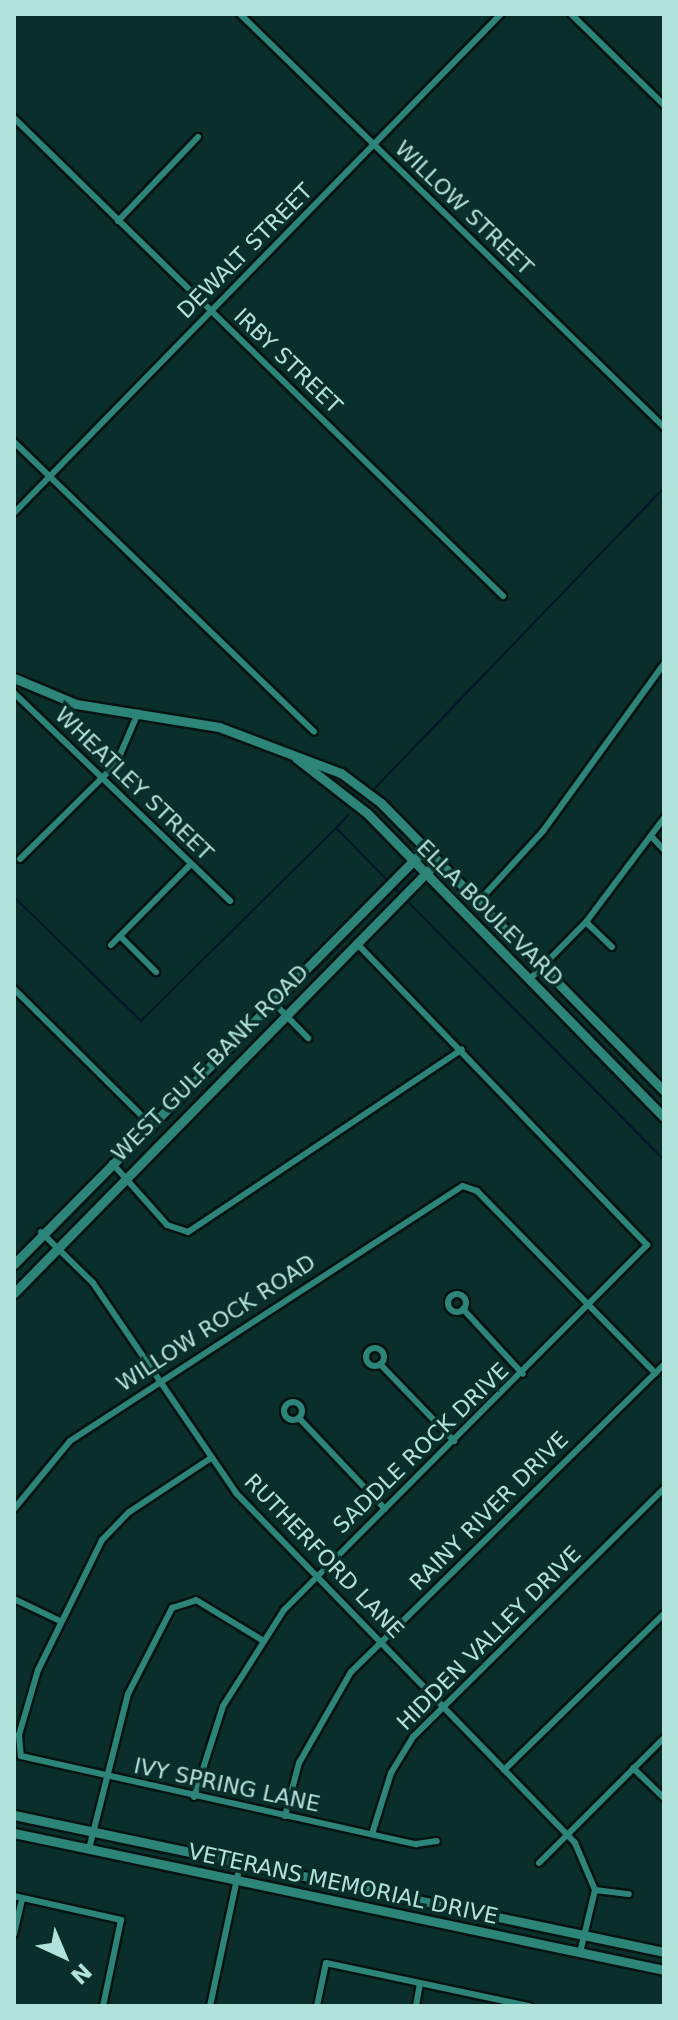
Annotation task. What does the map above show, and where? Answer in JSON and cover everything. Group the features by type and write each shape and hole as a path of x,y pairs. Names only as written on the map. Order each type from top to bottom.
{"main road":[{"name":"ELLA BOULEVARD","path":"18,680 76,704 138,713 280,747 341,773 425,849 664,1091"},
{"name":"ELLA BOULEVARD","path":"280,747 367,813 664,1117"},
{"name":"WEST GULF BANK ROAD","path":"14,1264 41,1232 425,849"},
{"name":"WEST GULF BANK ROAD","path":"14,1293 55,1245 124,1174 437,862"},
{"name":"VETERANS MEMORIAL DRIVE","path":"14,1815 664,1952"},
{"name":"VETERANS MEMORIAL DRIVE","path":"14,1833 664,1970"},
{"path":"411,1917 414,1899"}],"street":[{"name":"WILLOW STREET","path":"240,14 664,427"},
{"name":"DEWALT STREET","path":"14,513 501,14"},
{"path":"571,14 664,105"},
{"name":"IRBY STREET","path":"14,118 503,596"},
{"path":"118,221 198,137"},
{"path":"14,442 314,732"},
{"path":"478,902 543,831 664,664"},
{"name":"WHEATLEY STREET","path":"14,693 230,901"},
{"path":"20,859 101,779 127,746 138,713"},
{"path":"530,979 586,922 664,818"},
{"path":"652,837 664,850"},
{"path":"111,945 191,864"},
{"path":"586,922 612,947"},
{"path":"120,936 156,972"},
{"path":"111,1162 173,1230 188,1232 462,1049 356,943"},
{"path":"14,989 149,1123"},
{"path":"14,1003 21,996"},
{"path":"272,1001 308,1038"},
{"name":"SADDLE ROCK DRIVE","path":"194,1797 223,1706 262,1640 317,1576 645,1252 637,1228 462,1049"},
{"name":"WILLOW ROCK ROAD","path":"14,1509 53,1455 456,1188 477,1191 590,1307"},
{"name":"RUTHERFORD LANE","path":"41,1232 93,1283 211,1458 317,1576 566,1834 595,1890"},
{"path":"590,1307 655,1373"},
{"path":"463,1309 523,1374"},
{"path":"380,1364 454,1441"},
{"name":"RAINY RIVER DRIVE","path":"285,1816 322,1713 382,1642 664,1364"},
{"path":"299,1418 385,1509"},
{"path":"14,1599 58,1620 112,1528 211,1458"},
{"name":"HIDDEN VALLEY DRIVE","path":"372,1834 391,1773 444,1706 664,1489"},
{"path":"89,1849 105,1778 138,1670 179,1600 196,1600 262,1640"},
{"path":"504,1770 664,1614"},
{"name":"IVY SPRING LANE","path":"58,1620 18,1746 29,1763 372,1834 437,1841"},
{"path":"539,1863 664,1738"},
{"path":"633,1768 664,1798"},
{"path":"210,2006 240,1865"},
{"path":"580,1953 595,1890 629,1894"},
{"path":"14,1934 18,1897 121,1920 103,2006"},
{"path":"317,2006 326,1963 529,2006"},
{"path":"416,2006 420,1983"}],"waterway":[{"path":"375,788 664,488"},
{"path":"336,828 348,815"},
{"path":"14,897 141,1021 336,828 388,881"},
{"path":"392,886 402,895"},
{"path":"406,900 664,1160"}]}
